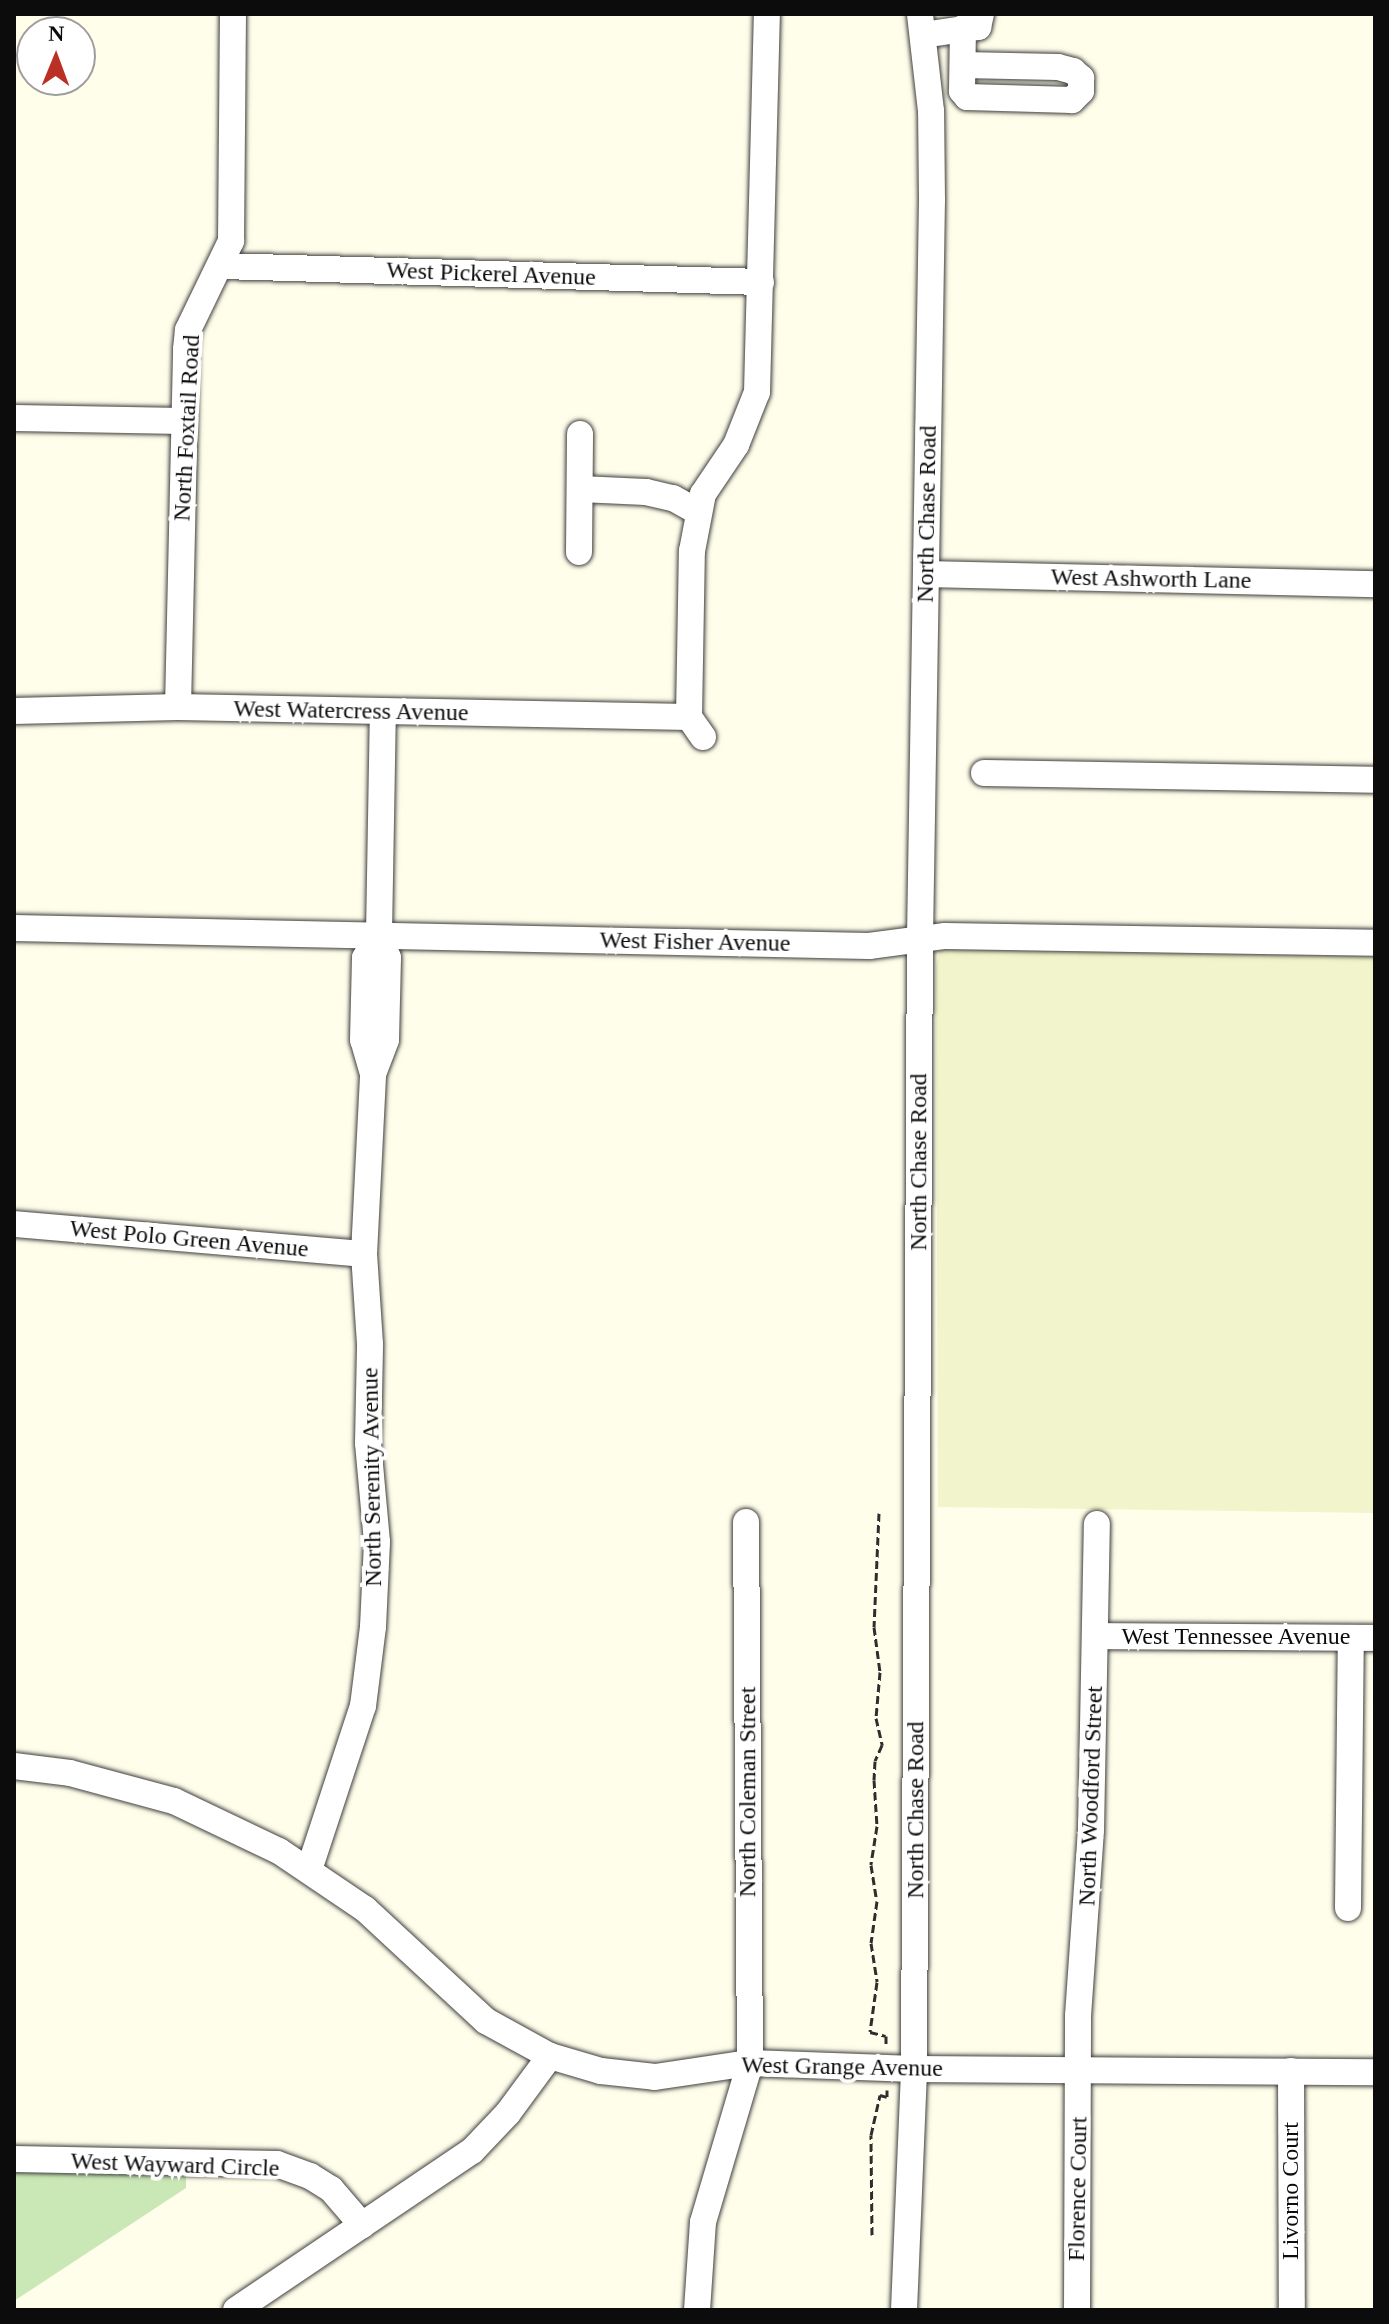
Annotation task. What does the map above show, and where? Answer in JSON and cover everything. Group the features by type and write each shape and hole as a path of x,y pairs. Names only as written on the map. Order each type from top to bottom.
{"street":[{"name":"North Foxtail Road","path":"178,707 188,330 222,266 231,241 233,14"},
{"path":"580,489 646,492 673,498 698,512 703,494 750,417 757,392 767,14"},
{"path":"922,24 972,21 963,65"},
{"name":"North Chase Road","path":"904,2310 914,2069 920,938 932,155 922,24"},
{"name":"West Pickerel Avenue","path":"222,266 761,282"},
{"path":"14,418 184,421"},
{"path":"579,552 580,434"},
{"name":"West Watercress Avenue","path":"14,711 178,707 383,711 696,727 692,551 698,512"},
{"name":"West Ashworth Lane","path":"927,574 1375,584"},
{"name":"North Serenity Avenue","path":"309,1870 363,1706 373,1627 377,1542 368,1443 370,1344 364,1254 373,1074 386,1040 388,958 379,934 383,711"},
{"path":"984,773 1375,780"},
{"name":"West Fisher Avenue","path":"14,928 869,946 920,938 1375,943"},
{"name":"West Polo Green Avenue","path":"14,1224 364,1254"},
{"name":"North Coleman Street","path":"697,2310 703,2222 750,2063 746,1522"},
{"name":"North Woodford Street","path":"1079,2068 1078,2016 1089,1876 1097,1524"},
{"name":"West Tennessee Avenue","path":"1096,1636 1363,1638"},
{"path":"1348,1908 1363,1638"},
{"name":"West Grange Avenue","path":"14,1766 70,1773 174,1801 309,1870 390,1930 486,2021 550,2056 601,2071 655,2077 750,2063 914,2069 1375,2072"},
{"path":"236,2310 472,2151 508,2113 550,2056"},
{"name":"Florence Court","path":"1077,2310 1079,2068"},
{"name":"Livorno Court","path":"1291,2071 1292,2310"},
{"name":"West Wayward Circle","path":"14,2159 277,2164 310,2176 331,2189 362,2225"}],"path":[{"path":"879,1513 874,1627 880,1672 876,1718 882,1745 875,1761 874,1780 877,1826 871,1865 877,1901 871,1943 876,1995 870,2032 886,2036"},
{"path":"872,2235 871,2135 880,2095 887,2097"}],"green space":[{"path":"940,949 1375,953 1375,1513 938,1507 936,966"},
{"path":"14,2171 186,2173 186,2188 14,2301"}]}
